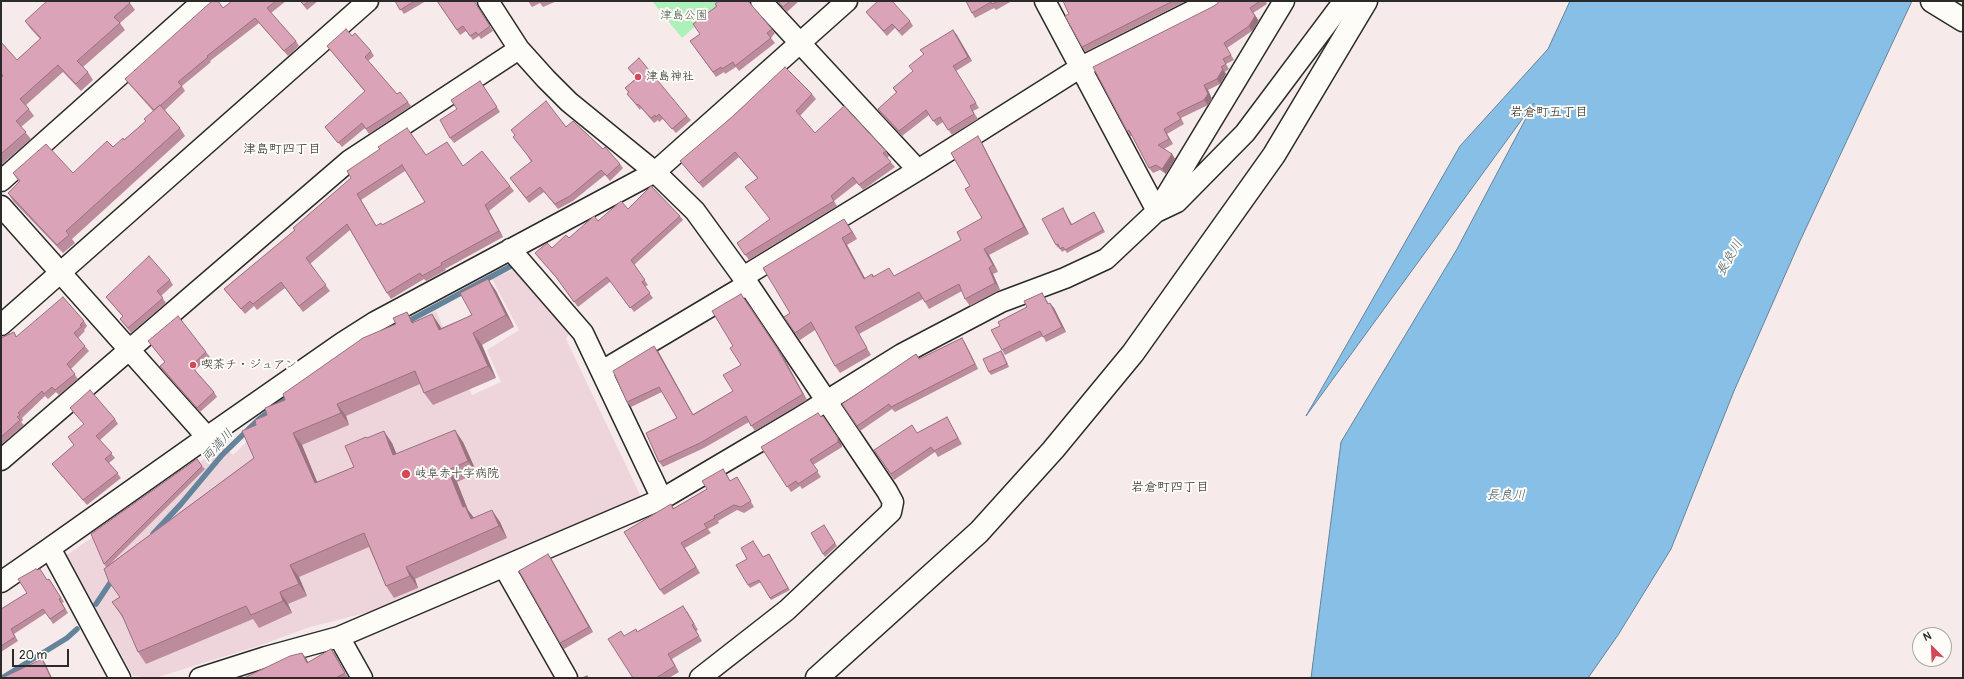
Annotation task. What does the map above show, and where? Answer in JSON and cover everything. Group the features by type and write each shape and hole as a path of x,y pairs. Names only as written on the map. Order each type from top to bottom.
{"street":[{"path":"1,181 203,1"},
{"path":"1,324 368,1"},
{"path":"488,1 519,49 546,79 569,102 655,172 695,211 746,280 893,502 892,512 787,610 700,678"},
{"path":"761,1 918,170"},
{"path":"1,582 342,343 375,322 655,172 847,1"},
{"path":"1044,1 1081,67 1156,211"},
{"path":"602,371 1081,67 1212,1"},
{"path":"200,678 266,657 339,637 662,499 902,354 994,306 1065,278 1106,258 1156,211 1284,1"},
{"path":"1156,211 1177,202 1244,133 1344,1"},
{"path":"817,678 979,532 1053,450 1133,352 1274,154 1366,1"},
{"path":"1932,1 1963,20"},
{"path":"1,460 350,160 519,49"},
{"path":"1,206 208,437"},
{"path":"510,249 583,333 662,499"},
{"path":"50,548 120,678"},
{"path":"504,567 567,678"},
{"path":"339,637 362,678"}],"shaded area":[{"name":"岐阜赤十字病院","path":"514,269 569,333 566,339 641,497 393,606 310,627 258,646 155,678 133,676 67,555 223,446 233,455 283,407 402,327 436,311 472,395 501,382 487,350 519,330 492,279"}],"green space":[{"name":"津島公園","path":"652,1 724,1 682,38"}],"water":[{"name":"長良川","path":"1570,1 1912,1 1800,241 1734,391 1671,549 1618,635 1588,678 1311,678 1341,442 1457,249 1534,103 1306,416 1460,146 1548,49"}],"building":[{"path":"47,1 128,1 130,3 114,17 120,23 77,61 88,72 76,84 58,65 20,99 29,109 16,121 26,132 1,154 1,78 3,76 1,73 1,42 17,60 41,38 25,21"},
{"path":"212,1 218,1 223,8 232,1 276,1 267,8 296,41 284,51 255,18 207,56 208,57 178,82 182,86 154,110 125,79"},
{"path":"300,1 309,1 304,5"},
{"path":"395,1 415,1 400,10"},
{"path":"437,1 474,1 490,26 478,35 476,32 470,36 463,26 457,30"},
{"path":"719,1 748,1 772,29 767,33 771,38 735,66 733,62 722,69 721,67 713,72 690,41 700,34 693,24 717,6 715,4"},
{"path":"778,1 790,1 783,7"},
{"path":"878,1 892,1 910,21 899,31 892,24 884,31 866,12"},
{"path":"966,1 999,1 992,4 991,2 972,13"},
{"path":"1063,1 1173,1 1082,47 1065,16 1069,14"},
{"path":"1218,1 1260,1 1250,8 1255,16 1249,26 1224,43 1231,55 1223,59 1226,64 1221,67 1223,69 1217,79 1204,85 1208,94 1204,100 1177,113 1181,119 1164,129 1169,139 1158,145 1172,154 1162,169 1156,165 1149,168 1129,130 1127,131 1093,67 1214,6 1218,3"},
{"path":"346,29 352,36 355,33 371,51 365,57 397,94 400,92 408,102 366,129 362,123 338,143 325,127 365,91 327,46"},
{"path":"953,30 968,57 953,66 976,103 970,106 974,114 948,130 940,117 933,121 926,110 899,131 878,109 897,92 893,88 913,71 909,66 924,54 920,50"},
{"path":"639,58 687,116 672,129 659,114 656,117 655,115 651,118 627,94 629,92 625,88 637,78 628,68"},
{"path":"785,67 812,94 796,111 815,133 844,106 886,151 883,153 891,162 859,185 853,177 831,196 834,201 745,255 737,243 770,219 745,187 758,178 735,152 699,183 680,161 732,117"},
{"path":"480,81 497,107 450,138 440,120 457,109 451,100"},
{"path":"546,101 566,127 573,121 603,149 605,147 620,164 607,176 601,170 570,196 555,204 540,187 526,198 510,178 532,161 513,137 515,135 511,130"},
{"path":"160,105 180,128 66,231 69,235 57,245 8,193 20,181 13,173 46,144 73,173 107,141 113,147 123,138 124,140 146,121 144,119"},
{"path":"407,128 426,155 447,142 463,166 482,151 510,186 485,205 499,231 441,263 442,265 422,276 420,273 387,293 347,224 306,258 326,285 299,306 281,282 253,304 250,301 241,309 224,289 295,230 293,228 351,178 347,171 380,149 378,147","holes":["402,165 425,202 382,225 381,223 376,226 357,194"]},
{"path":"978,136 1024,227 984,249 993,265 989,268 995,283 965,299 959,284 925,302 919,292 855,327 867,348 835,366 811,322 795,333 784,317 790,313 763,268 844,219 852,232 842,238 864,279 872,274 873,277 889,268 894,276 961,240 957,232 982,218 965,189 970,186 951,153"},
{"path":"651,186 680,216 631,260 645,280 642,282 650,293 630,308 607,277 574,302 556,277 535,253 547,243 552,248 566,235 569,238 594,216 598,221 621,201 628,209"},
{"path":"1063,208 1071,225 1094,212 1103,230 1065,250 1063,247 1060,249 1058,244 1056,245 1042,219"},
{"path":"149,256 170,280 157,291 163,298 128,328 120,319 123,316 106,297"},
{"path":"488,279 506,315 473,333 488,366 424,393 415,371 337,404 341,413 293,433 315,483 354,467 345,446 366,437 367,438 384,431 393,455 455,430 468,461 448,470 463,507 465,506 471,519 492,510 499,526 406,567 410,576 386,586 364,533 290,565 299,584 280,592 283,601 251,615 246,606 138,652 122,615 112,602 120,597 109,582 104,569 254,458 242,431 256,425 255,420 267,415 265,408 285,400 283,394 363,338 396,324 393,318 407,312 412,323 432,314 439,330 472,315 460,293"},
{"path":"1042,293 1048,304 1050,303 1062,327 1043,337 1040,331 1002,350 991,330 1000,326 998,322 1027,307 1024,301"},
{"path":"741,294 777,348 803,394 751,426 746,416 700,443 659,462 646,433 677,418 659,387 627,402 613,371 654,346 693,415 733,391 723,375 741,365 730,348 733,346 712,311"},
{"path":"63,297 84,321 80,325 82,326 74,333 85,346 67,364 75,374 55,390 52,387 44,394 42,391 18,413 20,415 17,417 20,420 1,437 1,338 14,332 16,337"},
{"path":"178,316 206,352 191,366 214,392 197,408 160,366 165,362 148,341"},
{"path":"962,338 975,364 891,407 889,404 857,426 842,404 916,354 919,359"},
{"path":"1001,351 1007,364 989,372 983,359"},
{"path":"90,390 115,419 96,436 112,453 105,459 118,473 83,500 52,464 74,445 68,437 84,424 70,408"},
{"path":"818,413 821,417 823,416 838,438 838,442 810,460 818,471 798,484 796,481 787,487 761,447"},
{"path":"947,417 958,438 934,451 931,447 891,474 874,450 912,425 917,433"},
{"path":"197,459 202,466 104,564 91,534"},
{"path":"723,469 730,481 737,477 751,501 741,507 734,505 714,516 715,518 704,524 707,528 681,543 696,567 660,590 624,532 671,504 673,509 707,489 702,481"},
{"path":"824,525 835,543 823,554 811,533"},
{"path":"753,541 763,557 769,554 788,588 770,598 759,580 748,585 736,565 747,559 741,548"},
{"path":"548,554 589,627 560,643 519,571"},
{"path":"36,569 40,569 47,580 49,579 61,598 59,599 65,609 50,619 43,609 11,629 15,637 1,646 1,609 27,593 18,579"},
{"path":"683,606 694,624 692,625 699,636 668,654 675,666 656,678 633,678 608,639 621,631 624,636 636,629 637,632"},
{"path":"331,649 345,673 336,678 244,678 290,656 302,653 307,663"},
{"path":"42,659 51,678 2,678"}],"waterway":[{"name":"両満川","path":"405,323 511,266"},
{"name":"両満川","path":"153,534 181,504 222,455 259,419 290,396"},
{"name":"両満川","path":"96,604 114,577"},
{"name":"両満川","path":"2,678 67,638 77,629"}],"place":[{"name":"津島神社","path":"638,77"},
{"name":"喫茶チ・ジュアン","path":"193,365"},
{"name":"岐阜赤十字病院","path":"406,474"}],"district":[{"name":"岩倉町五丁目","path":"1549,113"},
{"name":"津島町四丁目","path":"282,150"},
{"name":"岩倉町四丁目","path":"1170,488"}]}
